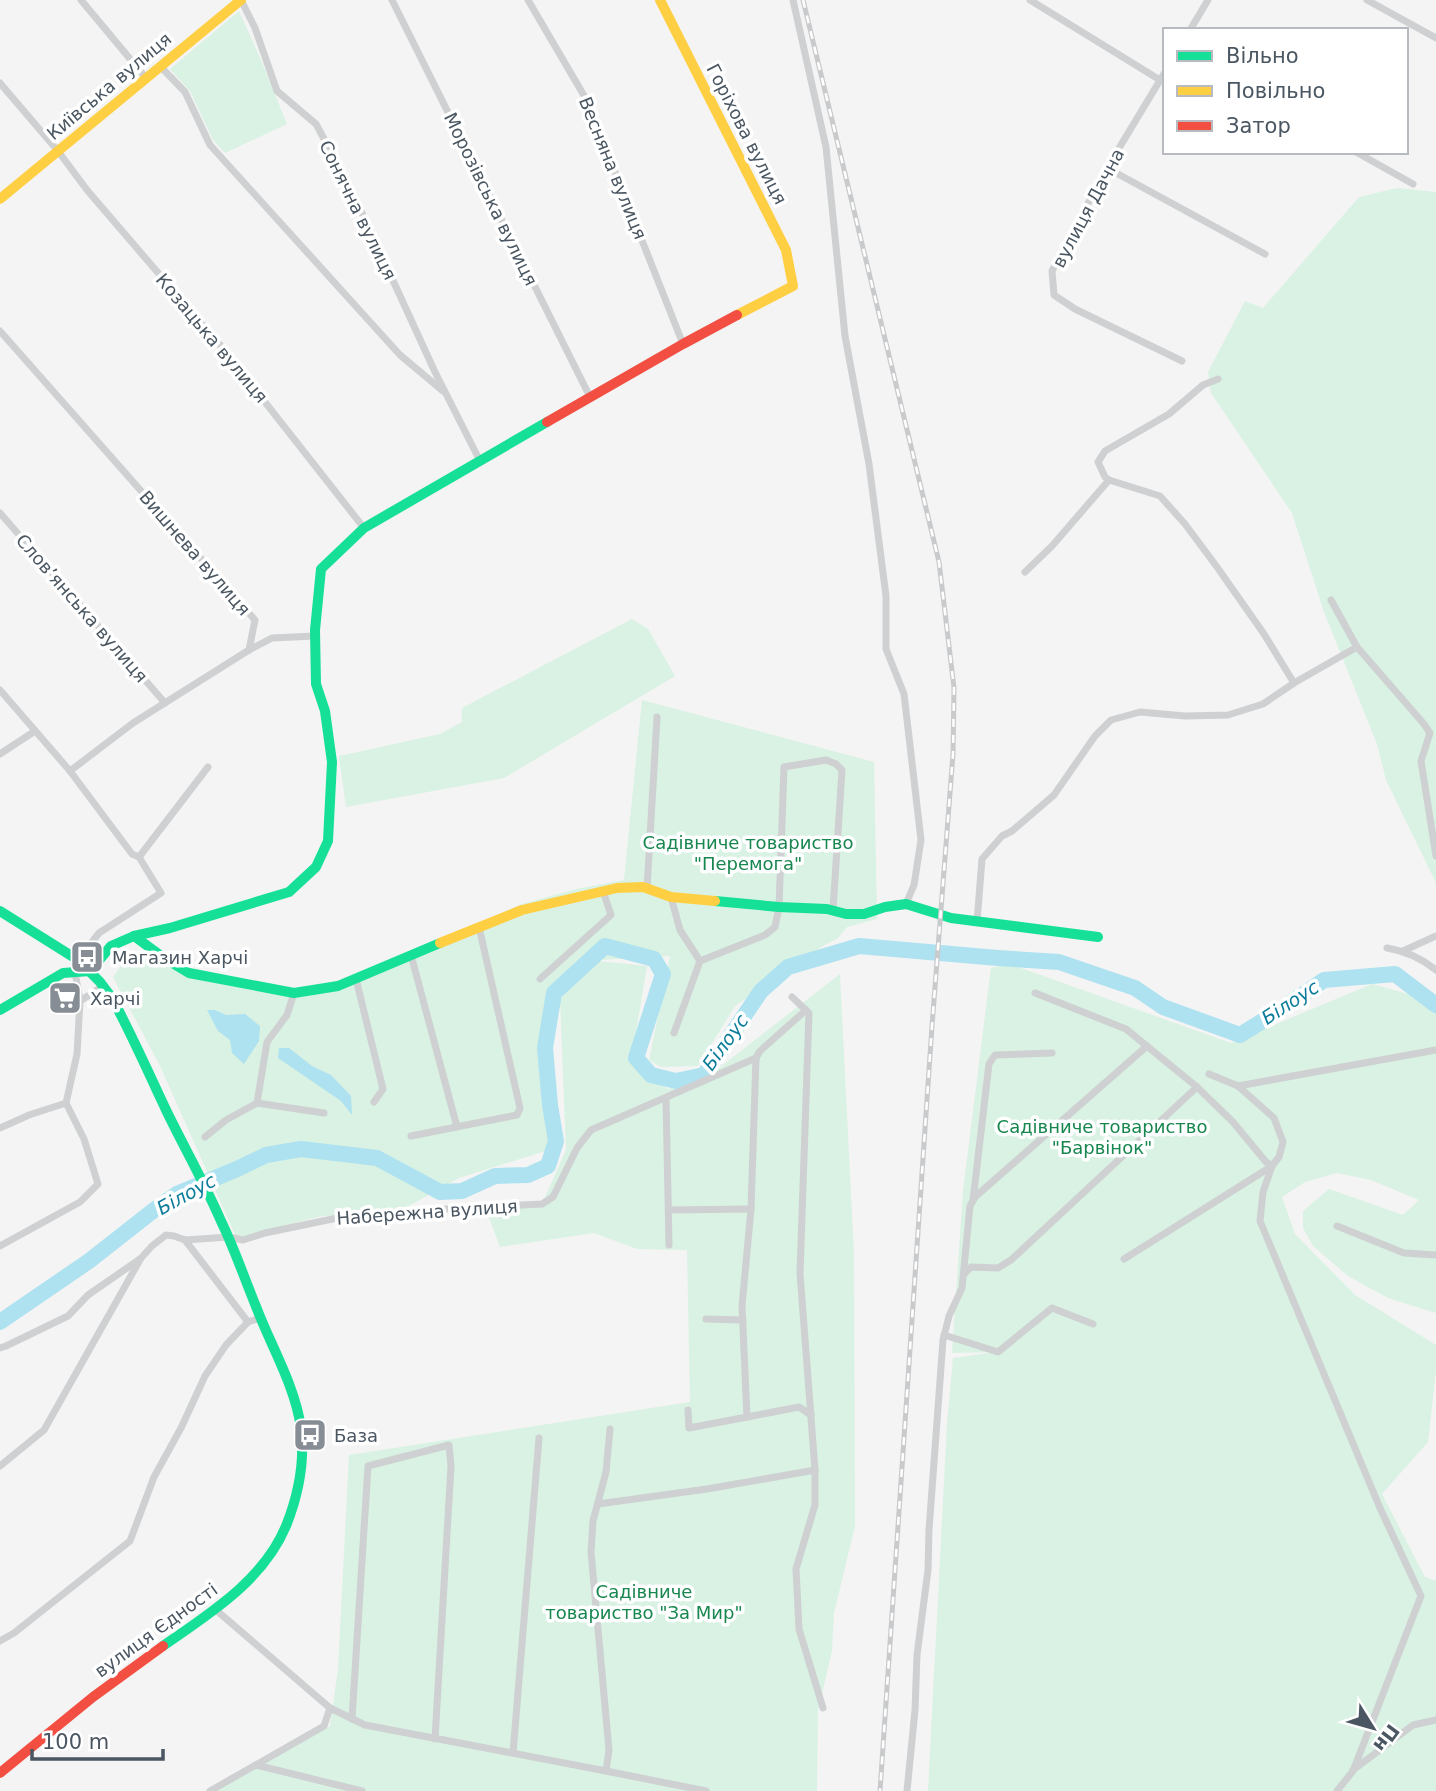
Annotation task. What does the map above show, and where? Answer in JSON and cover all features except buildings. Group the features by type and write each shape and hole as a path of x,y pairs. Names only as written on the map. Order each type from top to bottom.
{"street":[{"path":"81,0 146,78"},
{"name":"Київська вулиця","path":"0,199 241,0"},
{"name":"Сонячна вулиця","path":"241,0 255,28 277,91 316,124 351,189 480,461"},
{"name":"Морозівська вулиця","path":"392,0 590,397"},
{"name":"Весняна вулиця","path":"528,0 586,99 683,344"},
{"name":"Горіхова вулиця","path":"660,0 786,250 793,286 683,344"},
{"path":"793,0 826,147 845,336 869,464 886,596 886,649 904,694 921,840 915,885 906,904"},
{"path":"1030,0 1160,80"},
{"path":"1191,28 1208,0"},
{"path":"1367,0 1436,37"},
{"name":"Сонячна вулиця","path":"160,66 186,92 210,145 400,355 446,394"},
{"name":"вулиця Дачна","path":"1163,75 1107,168 1052,271 1054,295 1075,309 1182,361"},
{"name":"Козацька вулиця","path":"0,83 58,151 87,190 220,345 363,528"},
{"path":"1360,154 1413,184"},
{"path":"1107,168 1265,254"},
{"name":"Вишнева вулиця","path":"0,331 255,620 249,650"},
{"path":"90,971 111,946 134,936 170,928 289,892 316,867 328,841 332,762 325,711 316,684 315,636 321,569 363,528 683,344"},
{"path":"1218,379 1203,386 1169,414 1105,451 1098,462 1109,480 1160,496 1185,524 1264,634 1294,682"},
{"path":"1026,572 1052,547 1109,480"},
{"name":"Словʼянська вулиця","path":"0,513 164,703"},
{"path":"1331,600 1357,647 1430,733 1421,761 1436,856"},
{"path":"70,771 133,723 249,650 272,638 315,636"},
{"path":"977,922 982,859 1002,836 1012,831 1054,795 1094,736 1111,719 1140,712 1185,716 1228,715 1263,704 1294,682 1357,647"},
{"path":"0,690 70,771 132,854 139,857 160,893 99,933 77,966 0,1010"},
{"path":"647,889 657,717"},
{"path":"0,754 35,731"},
{"path":"674,1033 700,961 765,936 775,927 779,907 784,766 826,760 842,770 833,910"},
{"path":"139,857 208,767"},
{"path":"134,936 189,973 294,993 338,986 522,911 617,888 643,887 671,897 827,909 846,914 864,914 906,904 951,918 1098,937"},
{"path":"540,979 611,915 603,891"},
{"path":"671,897 680,930 700,961"},
{"path":"0,911 77,966 90,971 103,986 80,1001"},
{"path":"411,1136 517,1115 520,1108 479,927"},
{"path":"1403,951 1436,936"},
{"path":"1387,948 1403,951 1436,970"},
{"path":"411,955 457,1127"},
{"path":"0,1246 80,1202 98,1184 84,1139 66,1103 77,1054 80,1001 77,966"},
{"path":"356,979 383,1089 374,1102"},
{"name":"вулиця Єдності","path":"0,1773 129,1670 216,1610 249,1580 271,1553 287,1523 298,1486 302,1446 298,1412 229,1237 121,1013 103,986"},
{"path":"257,1103 267,1042 287,1015 294,993"},
{"path":"1035,993 1126,1029 1197,1087 1272,1166"},
{"path":"792,997 810,1013 800,1273 816,1505 796,1569 799,1629 823,1708"},
{"path":"747,1417 742,1306 751,1209 756,1058 760,1051 806,1010"},
{"path":"973,1200 1147,1046"},
{"path":"1238,1086 1436,1050"},
{"path":"907,1791 917,1655 928,1570 944,1335 948,1316 962,1288 989,1064 995,1055 1052,1054"},
{"name":"Набережна вулиця","path":"0,1466 44,1430 141,1258 166,1236 185,1240 229,1237 243,1240 342,1217 542,1204 553,1197 577,1148 591,1130 756,1058"},
{"path":"1209,1074 1238,1086 1274,1118 1283,1142 1263,1192 1260,1221 1380,1508 1421,1596 1353,1771"},
{"path":"964,1273 971,1267 998,1268 1011,1261 1197,1087"},
{"path":"666,1098 669,1245"},
{"path":"0,1128 66,1103"},
{"path":"205,1137 226,1120 257,1103 324,1113"},
{"path":"1124,1259 1272,1166"},
{"path":"669,1210 751,1209"},
{"path":"1337,1226 1404,1253 1436,1255"},
{"path":"185,1240 248,1322"},
{"path":"0,1348 68,1316 88,1295 141,1258"},
{"path":"944,1335 998,1352 1052,1308 1093,1324"},
{"path":"0,1641 14,1633 130,1541 154,1477 205,1376 226,1345 248,1322 260,1318"},
{"path":"706,1319 743,1320"},
{"path":"688,1410 689,1428 799,1407 811,1415"},
{"path":"606,1771 609,1750 591,1552 593,1521 606,1472 610,1429"},
{"path":"513,1754 539,1438"},
{"path":"352,1719 368,1466 449,1445 451,1466 435,1739"},
{"path":"598,1504 815,1470"},
{"path":"216,1610 330,1708 365,1726 706,1791"},
{"path":"210,1791 324,1726 330,1708"},
{"path":"1337,1791 1353,1771 1413,1725 1436,1720"},
{"path":"256,1765 362,1791"}],"green space":[{"path":"239,11 287,124 225,153 213,140 190,91 170,69"},
{"path":"1397,188 1436,192 1436,883 1386,780 1377,744 1324,612 1292,513 1211,393 1208,372 1245,301 1263,308 1359,197"},
{"path":"632,619 648,629 675,676 504,778 346,807 339,756 440,734 462,722 462,708"},
{"name":"Садівниче товариство \"Перемога\"","path":"642,700 874,762 877,919 847,927 838,938 735,1006 698,1066 661,1067 649,1060 670,956 583,961 557,986 545,1009 552,1149 459,1178 407,1207 317,1217 237,1239 160,1066 113,977 131,952 189,973 316,993 522,904 576,889 624,880"},
{"name":"Садівниче товариство \"За Мир\"","path":"598,961 647,966 631,1063 668,1089 706,1078 840,974 854,1254 855,1526 834,1613 832,1651 818,1710 817,1791 216,1791 238,1775 330,1726 338,1669 349,1455 690,1402 687,1250 637,1249 594,1233 500,1247 485,1207 542,1204 566,1150 560,999"},
{"name":"Садівниче товариство \"Барвінок\"","path":"1010,964 1231,1043 1372,984 1434,1001 1436,1004 1436,1313 1388,1298 1348,1276 1313,1246 1303,1228 1303,1211 1329,1189 1403,1215 1419,1200 1371,1180 1337,1173 1305,1182 1282,1197 1295,1234 1355,1295 1436,1345 1428,1442 1382,1494 1425,1577 1436,1581 1436,1791 928,1791 947,1424 953,1358 995,1352 952,1353 963,1191 991,968"}],"water":[{"path":"207,1010 226,1015 245,1014 260,1026 259,1041 244,1064 232,1053 230,1040 218,1031"},
{"path":"279,1048 289,1048 312,1066 331,1075 351,1096 352,1115 341,1101 278,1058"}],"waterway":[{"name":"Білоус","path":"0,1322 89,1261 177,1194 266,1155 301,1149 377,1158 440,1192 462,1191 495,1176 528,1175 548,1166 556,1141 545,1048 554,993 605,946 654,959 663,974 636,1058 651,1075 676,1081 704,1075 761,991 788,967 859,946 1059,962 1135,988 1163,1007 1240,1035 1324,980 1395,974 1436,1005"}],"railway":[{"path":"803,0 939,562 954,688 953,754 880,1791"}],"traffic: fast":[{"path":"134,936 170,928 289,892 316,867 328,841 332,762 325,711 316,684 315,630 321,569 364,528 547,422"},
{"path":"715,901 827,909 846,914 864,914 906,904 951,918 1098,937"},
{"path":"0,911 78,960 112,998 226,1232 298,1412 302,1440 300,1478 290,1515 276,1546 264,1563 233,1595 163,1646"},
{"path":"0,1010 63,973 90,971 111,946 134,936 189,973 294,993 338,986 440,943"}],"traffic: slow":[{"path":"0,199 241,0"},
{"path":"660,0 786,250 793,286 737,315"},
{"path":"440,943 522,910 617,888 643,887 671,897 715,901"}],"traffic: jam":[{"path":"547,422 737,315"},
{"path":"0,1773 93,1697 163,1646"}],"place":[{"name":"Магазин Харчі","path":"87,957"},
{"name":"Харчі","path":"65,998"},
{"name":"База","path":"310,1435"}]}
